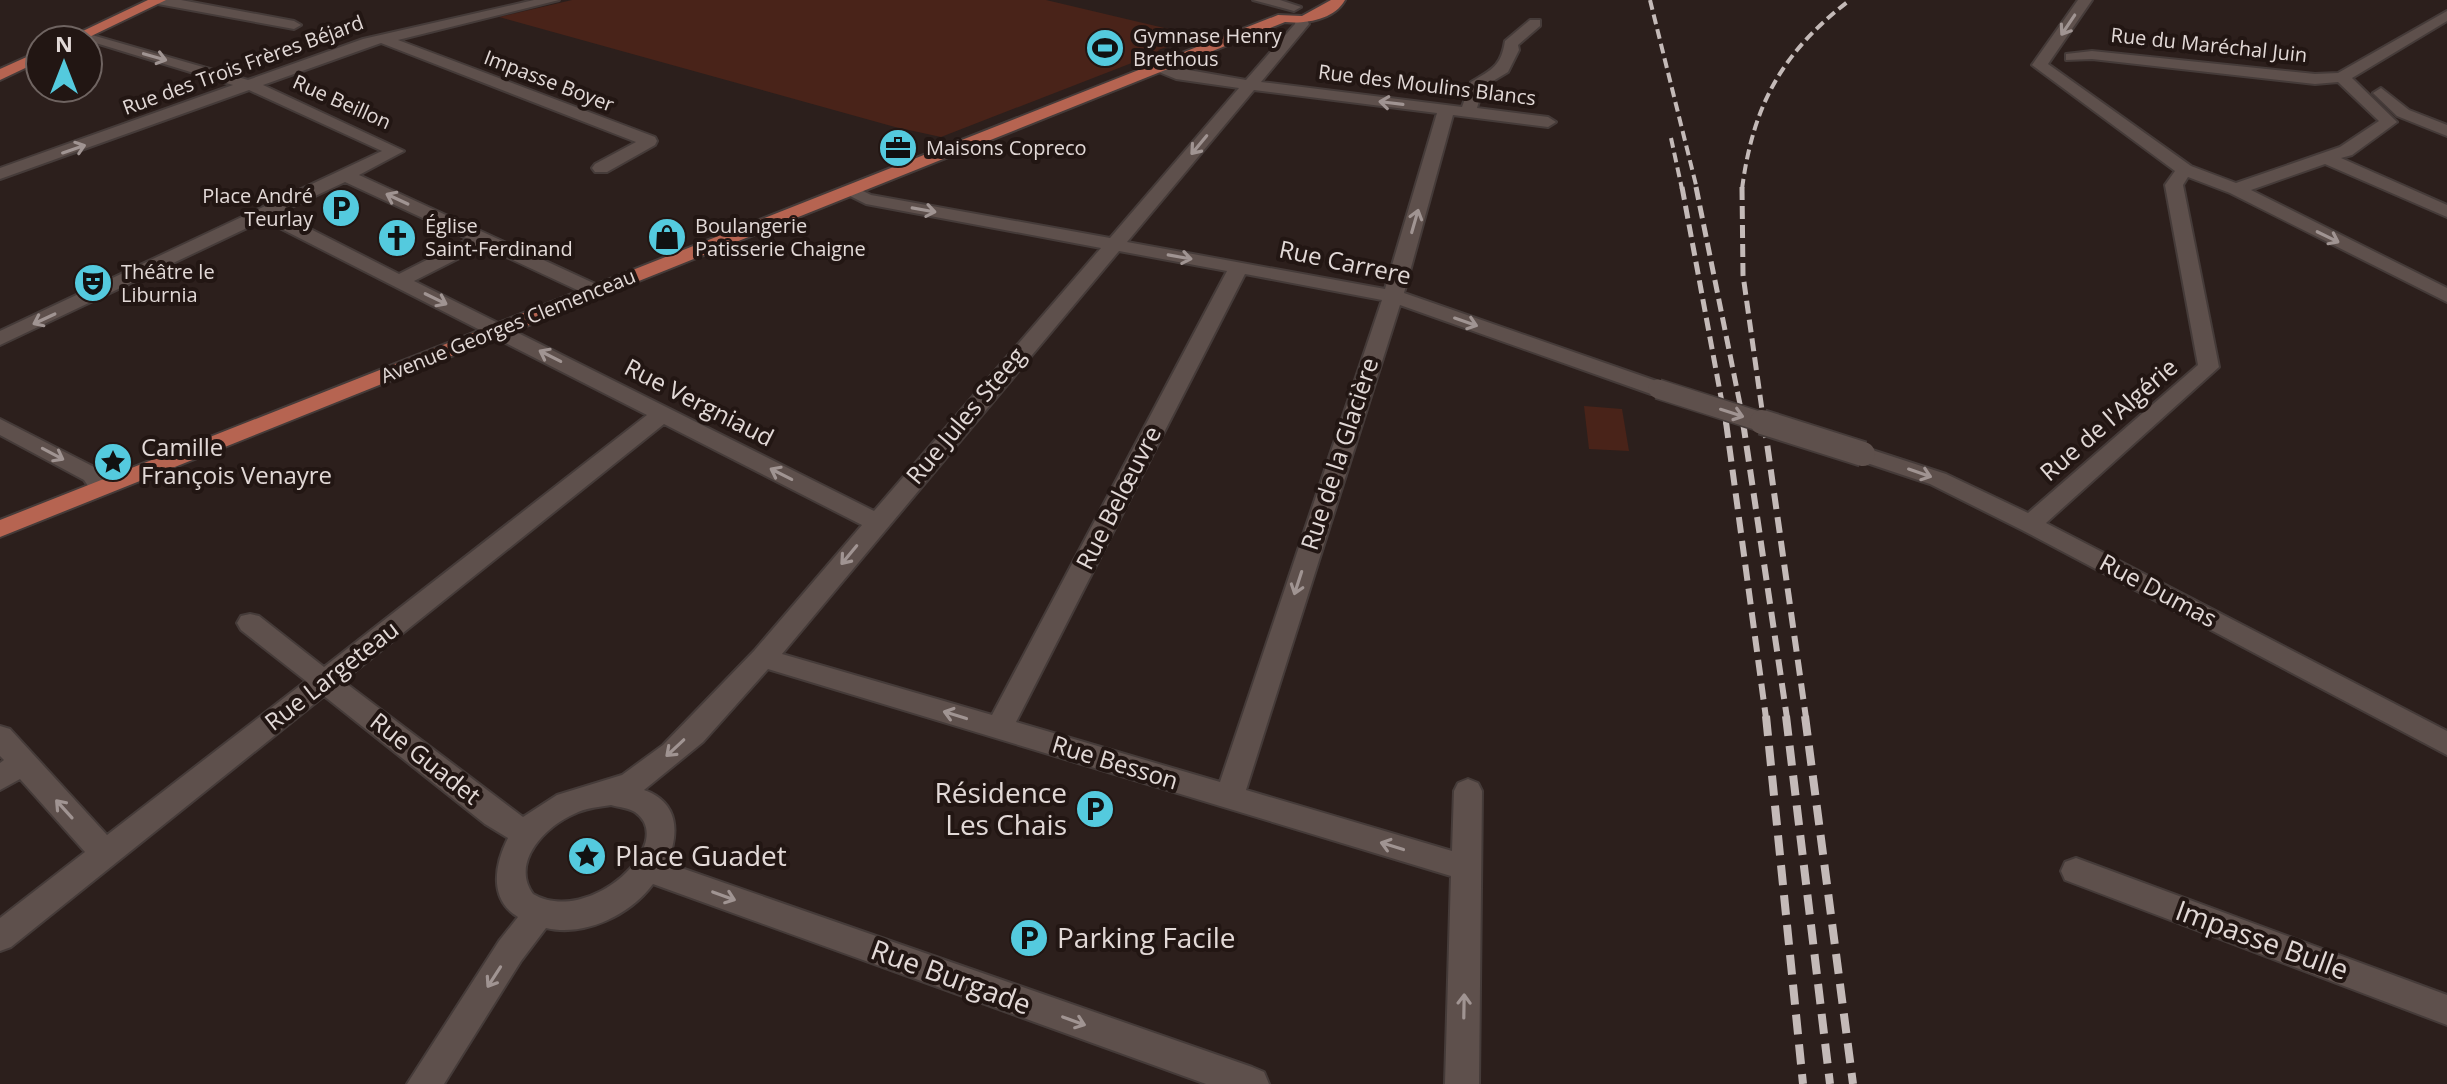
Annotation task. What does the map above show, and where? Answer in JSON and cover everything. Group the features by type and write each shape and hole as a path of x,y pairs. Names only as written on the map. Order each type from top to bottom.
{"main road":[{"path":"104,25 158,0"},
{"name":"Avenue Georges Clemenceau","path":"1293,15 1310,0"},
{"name":"Avenue Georges Clemenceau","path":"0,529 1159,67 1293,15 1336,4 1338,0"},
{"path":"0,75 24,63"}],"street":[{"path":"158,0 294,25"},
{"name":"Rue des Trois Frères Béjard","path":"0,174 383,39 552,0"},
{"path":"1260,0 1293,15"},
{"path":"2085,0 2040,65 2185,170 2236,189 2447,296"},
{"name":"Rue Jules Steeg","path":"611,793 632,786 670,754 763,658 1302,24 1293,15"},
{"path":"2348,73 2447,15"},
{"path":"1468,113 1476,85 1503,69 1512,50 1510,44 1535,23"},
{"name":"Impasse Boyer","path":"383,39 649,141 601,168"},
{"name":"Rue Beillon","path":"104,46 253,86 396,151 347,176"},
{"name":"Rue du Maréchal Juin","path":"2050,50 2071,57 2092,55 2315,79 2348,73"},
{"path":"2061,82 2071,57"},
{"name":"Rue des Moulins Blancs","path":"1159,67 1176,74 1249,85 1548,122"},
{"path":"2236,189 2328,159 2346,151 2389,122 2348,73"},
{"path":"2348,73 2403,113 2447,131"},
{"name":"Rue de la Glacière","path":"1229,797 1393,296 1446,110"},
{"path":"2383,113 2403,113"},
{"path":"2328,159 2447,212"},
{"name":"Rue de l'Algérie","path":"2030,524 2209,367 2174,185 2185,170"},
{"path":"0,339 347,176 595,291"},
{"name":"Rue Carrere","path":"849,191 866,199 1393,296 1658,389 1863,454"},
{"name":"Rue Vergniaud","path":"266,214 876,522"},
{"path":"400,281 482,239"},
{"name":"Rue Belœuvre","path":"999,729 1239,267"},
{"name":"Rue Largeteau","path":"0,937 663,414"},
{"path":"0,426 92,475 101,488"},
{"name":"Rue Dumas","path":"1863,454 1938,479 2030,524 2447,744"},
{"name":"Rue Guadet","path":"250,623 495,815 526,834"},
{"name":"Rue Besson","path":"763,658 1467,868"},
{"path":"0,737 11,770 106,855"},
{"path":"1462,1084 1468,791"},
{"path":"611,793 629,795 643,801 654,810 661,823 663,837 650,870 633,888 612,903 587,913 562,917 539,914 522,905 512,890 509,872 514,853 526,834 543,817 565,804 588,795 611,793"},
{"name":"Rue Burgade","path":"650,870 1252,1084"},
{"name":"Impasse Bulle","path":"2076,871 2447,1010"},
{"path":"424,1084 510,951 539,914"}],"shaded area":[{"path":"572,0 1046,0 1177,31 1194,38 941,137 895,127 499,17"},
{"path":"1584,406 1622,409 1629,451 1589,449"}],"railway":[{"path":"1650,0 1697,189"},
{"path":"1742,189 1754,131 1775,82 1806,40 1850,0"},
{"path":"1671,138 1682,189"},
{"path":"1682,187 1726,424"},
{"path":"1696,187 1744,424"},
{"path":"1742,189 1743,275 1764,424"},
{"path":"1726,422 1766,718"},
{"path":"1743,422 1787,718"},
{"path":"1764,422 1806,718"},
{"path":"1766,716 1803,1084"},
{"path":"1786,716 1830,1084"},
{"path":"1805,716 1853,1084"}],"place":[{"name":"Gymnase Henry Brethous","path":"1105,48"},
{"name":"Maisons Copreco","path":"898,148"},
{"name":"Place André Teurlay","path":"341,208"},
{"name":"Boulangerie Patisserie Chaigne","path":"667,237"},
{"name":"Église Saint-Ferdinand","path":"397,238"},
{"name":"Théâtre le Liburnia","path":"93,283"},
{"name":"Camille François Venayre","path":"113,462"},
{"name":"Résidence Les Chais","path":"1095,809"},
{"name":"Place Guadet","path":"587,856"},
{"name":"Parking Facile","path":"1029,938"}]}
